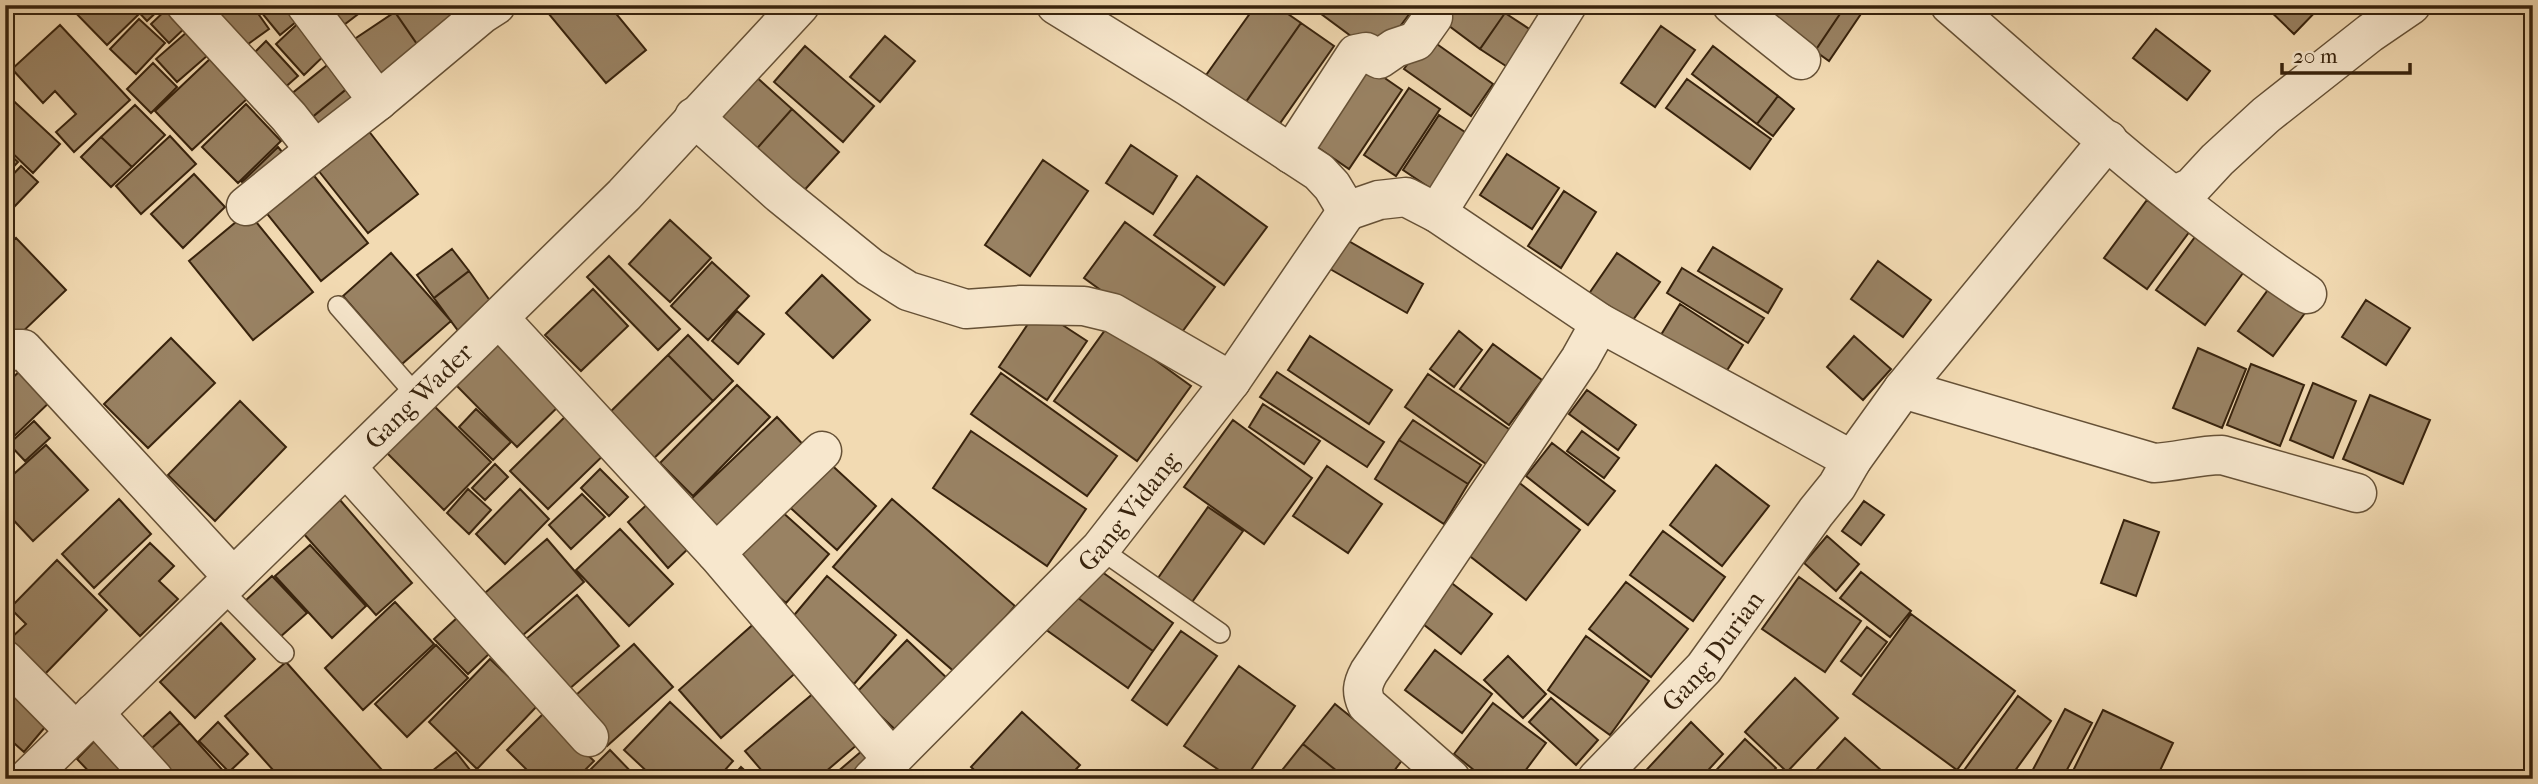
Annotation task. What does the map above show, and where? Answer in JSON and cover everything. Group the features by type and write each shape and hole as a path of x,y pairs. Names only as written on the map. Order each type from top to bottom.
{"street":[{"path":"186,5 289,117 315,150"},
{"path":"306,5 378,101"},
{"name":"Gang Wader","path":"27,779 624,195 800,5"},
{"path":"1056,5 1189,87 1318,172 1332,186 1347,211 1379,200 1406,197 1437,213 1591,340 1835,486"},
{"path":"1437,213 1567,5"},
{"path":"1732,5 1801,60"},
{"path":"1950,5 2175,195 2307,295"},
{"path":"2175,195 2192,187 2266,115 2370,33 2411,5"},
{"path":"246,206 491,8"},
{"path":"1291,154 1356,54 1366,52 1379,59 1395,48 1416,41 1433,17"},
{"path":"694,117 780,194 860,259 908,291 966,309 1021,305 1084,306 1113,313 1231,381"},
{"name":"Gang Durian","path":"1597,779 1704,668 1903,389 2108,140"},
{"name":"Gang Vidang","path":"882,769 1100,549 1231,381 1347,211"},
{"path":"499,318 716,553 882,769"},
{"path":"1451,779 1367,705 1362,694 1363,684 1591,340"},
{"path":"5,354 9,349 23,349 227,582"},
{"path":"1903,389 2154,463 2177,462 2201,455 2222,455 2357,493"},
{"path":"716,553 822,451"},
{"path":"346,467 589,737"},
{"path":"5,660 154,779"}],"lane":[{"path":"338,306 417,396"},
{"path":"1100,549 1220,633"},
{"path":"227,582 284,653"}],"building":[{"path":"68,5 128,5 138,15 107,45"},
{"path":"132,5 164,5 147,21"},
{"path":"171,5 189,24 169,43 151,24"},
{"path":"213,5 252,5 269,29 244,47"},
{"path":"270,5 303,5 308,12 280,35 261,12"},
{"path":"311,5 370,5 332,34"},
{"path":"390,5 471,5 419,47"},
{"path":"558,5 609,5 646,50 606,83 548,13"},
{"path":"1256,5 1275,5 1301,23 1243,106 1204,78"},
{"path":"1309,5 1399,5 1410,13 1378,56"},
{"path":"1427,5 1496,5 1505,13 1480,49 1425,8"},
{"path":"1748,5 1846,5 1815,51"},
{"path":"1846,5 1867,5 1829,61 1815,51"},
{"path":"2264,5 2322,5 2294,34"},
{"path":"395,12 419,47 374,78 350,42"},
{"path":"1505,13 1540,36 1515,72 1480,49"},
{"path":"308,14 335,45 304,75 276,44"},
{"path":"139,19 165,43 136,74 110,49"},
{"path":"1301,23 1334,46 1276,129 1243,106"},
{"path":"60,25 130,100 74,152 56,132 76,114 55,91 43,103 12,69"},
{"path":"195,25 215,49 177,82 156,59"},
{"path":"1661,26 1695,50 1655,107 1621,83"},
{"path":"2156,29 2210,71 2187,100 2133,58"},
{"path":"885,36 915,61 880,102 850,77"},
{"path":"1427,37 1493,84 1471,116 1404,69"},
{"path":"266,41 298,76 282,90 251,56"},
{"path":"805,46 874,106 843,142 774,82"},
{"path":"1713,46 1778,96 1757,124 1692,74"},
{"path":"212,57 249,97 192,150 155,111"},
{"path":"336,58 355,82 310,119 290,95"},
{"path":"1360,61 1402,90 1349,169 1307,140"},
{"path":"153,63 177,87 151,113 127,89"},
{"path":"744,66 792,109 753,153 705,111"},
{"path":"1687,79 1771,139 1750,169 1666,108"},
{"path":"355,82 368,100 323,137 310,119"},
{"path":"1409,88 1440,109 1396,176 1364,155"},
{"path":"5,93 60,144 33,173 5,146"},
{"path":"1778,96 1794,109 1773,136 1757,124"},
{"path":"246,104 281,141 238,183 202,147"},
{"path":"135,105 165,135 132,167 101,137"},
{"path":"792,109 839,152 800,195 753,153"},
{"path":"1439,115 1471,136 1436,192 1403,170"},
{"path":"364,125 418,194 368,233 314,165"},
{"path":"170,136 196,164 141,214 116,186"},
{"path":"101,137 132,167 111,187 81,157"},
{"path":"1131,145 1177,176 1153,214 1106,183"},
{"path":"278,147 288,159 253,193 242,182"},
{"path":"5,150 18,162 5,176"},
{"path":"1507,154 1559,188 1532,229 1480,195"},
{"path":"1043,160 1088,191 1030,276 985,245"},
{"path":"21,166 38,182 14,207 5,199 5,183"},
{"path":"307,167 368,243 321,281 260,205"},
{"path":"194,174 225,207 183,248 151,214"},
{"path":"1197,176 1267,227 1224,285 1154,235"},
{"path":"1564,191 1596,212 1561,268 1528,246"},
{"path":"2147,200 2190,231 2147,289 2104,258"},
{"path":"248,212 313,292 253,340 189,261"},
{"path":"670,220 711,258 670,302 629,264"},
{"path":"1125,222 1215,287 1174,343 1084,278"},
{"path":"1340,236 1423,284 1407,313 1323,265"},
{"path":"2195,237 2243,273 2205,325 2156,290"},
{"path":"16,238 66,290 12,342 5,336 5,248"},
{"path":"1713,247 1782,289 1768,313 1698,271"},
{"path":"452,249 469,271 434,298 417,275"},
{"path":"391,253 451,321 402,364 343,296"},
{"path":"1617,253 1660,282 1628,327 1586,298"},
{"path":"609,256 680,329 658,350 587,277"},
{"path":"1878,261 1931,300 1903,337 1851,299"},
{"path":"712,262 749,296 708,340 671,306"},
{"path":"1682,268 1764,318 1748,343 1667,293"},
{"path":"469,271 493,305 459,332 434,298"},
{"path":"822,275 870,320 833,358 786,313"},
{"path":"2270,287 2305,313 2273,356 2238,331"},
{"path":"593,289 628,326 581,371 545,335"},
{"path":"2366,300 2410,328 2386,365 2342,337"},
{"path":"1680,304 1743,345 1719,383 1656,343"},
{"path":"1038,309 1087,341 1047,400 999,367"},
{"path":"737,311 764,334 738,364 712,341"},
{"path":"1108,326 1191,386 1137,461 1054,401"},
{"path":"1459,331 1482,350 1454,387 1430,369"},
{"path":"502,332 567,398 517,447 452,381"},
{"path":"688,335 733,381 713,401 668,355"},
{"path":"1310,336 1392,390 1369,424 1288,370"},
{"path":"1854,336 1891,369 1863,400 1827,367"},
{"path":"171,338 215,383 148,448 104,404"},
{"path":"1493,344 1542,380 1509,425 1460,389"},
{"path":"2198,348 2246,369 2222,428 2173,408"},
{"path":"668,355 713,401 646,466 602,420"},
{"path":"2251,364 2304,385 2280,446 2227,425"},
{"path":"25,366 55,397 5,445 5,385"},
{"path":"1277,372 1384,442 1367,467 1260,397"},
{"path":"1001,373 1117,456 1087,496 971,414"},
{"path":"1428,374 1522,438 1499,473 1405,407"},
{"path":"2313,383 2356,401 2333,458 2290,440"},
{"path":"737,385 770,417 693,496 660,463"},
{"path":"1587,390 1636,425 1618,450 1569,414"},
{"path":"2370,395 2430,420 2403,484 2343,459"},
{"path":"240,401 286,447 215,521 168,475"},
{"path":"429,401 491,462 444,510 382,448"},
{"path":"1263,404 1320,441 1304,464 1249,427"},
{"path":"577,405 615,444 548,509 510,471"},
{"path":"476,409 511,442 493,460 459,427"},
{"path":"777,417 812,454 723,538 689,501"},
{"path":"1233,420 1312,478 1264,544 1184,487"},
{"path":"1413,420 1481,465 1468,484 1399,440"},
{"path":"34,421 50,438 25,461 9,444"},
{"path":"971,431 1086,509 1047,566 933,488"},
{"path":"1582,431 1619,458 1604,478 1567,451"},
{"path":"1399,440 1468,484 1444,524 1375,479"},
{"path":"1552,443 1615,491 1588,525 1526,476"},
{"path":"46,445 88,490 33,541 5,511 5,482"},
{"path":"824,458 876,506 837,550 784,502"},
{"path":"495,464 508,477 485,500 472,488"},
{"path":"1716,465 1769,506 1722,566 1670,525"},
{"path":"1327,466 1382,504 1348,553 1293,516"},
{"path":"600,469 628,497 609,516 581,488"},
{"path":"1517,481 1580,530 1526,600 1462,550"},
{"path":"468,489 491,510 469,534 447,513"},
{"path":"520,489 549,519 505,564 476,534"},
{"path":"582,494 605,517 571,549 549,525"},
{"path":"119,499 151,534 94,588 62,554"},
{"path":"892,499 1015,606 957,674 833,567"},
{"path":"340,500 412,583 376,615 303,533"},
{"path":"652,500 692,545 668,568 628,522"},
{"path":"1864,501 1884,515 1861,545 1842,531"},
{"path":"1208,507 1243,531 1192,602 1158,578"},
{"path":"780,510 829,554 786,603 736,559"},
{"path":"2124,520 2159,532 2136,596 2101,583"},
{"path":"620,529 673,584 629,626 576,570"},
{"path":"1663,531 1725,577 1693,621 1630,575"},
{"path":"1827,536 1859,564 1836,591 1804,563"},
{"path":"547,539 584,582 515,642 478,599"},
{"path":"150,543 174,566 159,581 178,599 140,636 99,594"},
{"path":"310,545 366,606 332,638 275,576"},
{"path":"57,560 107,610 45,674 10,639 26,624 10,608"},
{"path":"1091,564 1173,623 1153,651 1071,593"},
{"path":"1861,572 1911,611 1890,637 1840,598"},
{"path":"272,576 307,613 279,638 245,601"},
{"path":"827,576 896,635 854,684 785,626"},
{"path":"1799,577 1861,621 1825,672 1762,629"},
{"path":"1449,581 1492,614 1461,654 1418,620"},
{"path":"1626,582 1688,629 1651,677 1589,629"},
{"path":"1071,593 1153,651 1128,688 1045,629"},
{"path":"577,595 619,646 561,696 518,646"},
{"path":"395,602 434,644 363,710 325,668"},
{"path":"1911,614 2015,691 1957,770 1853,694"},
{"path":"458,617 491,652 468,674 434,639"},
{"path":"757,621 799,670 721,738 679,690"},
{"path":"221,623 255,659 195,718 160,682"},
{"path":"1867,627 1887,642 1861,676 1841,661"},
{"path":"1181,631 1217,656 1167,725 1132,700"},
{"path":"1586,636 1649,681 1610,735 1548,690"},
{"path":"907,640 951,682 901,735 856,693"},
{"path":"634,644 673,687 607,746 568,702"},
{"path":"436,645 468,678 407,737 375,704"},
{"path":"1435,650 1492,694 1462,733 1405,690"},
{"path":"1508,656 1546,694 1523,718 1484,680"},
{"path":"490,659 538,705 477,769 429,722"},
{"path":"286,662 390,779 281,779 225,716"},
{"path":"1239,666 1295,706 1245,779 1232,779 1184,746"},
{"path":"1795,678 1838,718 1787,772 1745,732"},
{"path":"14,686 51,720 24,752 5,735 5,696"},
{"path":"815,692 858,744 817,779 769,779 745,751"},
{"path":"2018,696 2051,721 2009,779 1970,779 1962,773"},
{"path":"1551,698 1598,740 1576,765 1529,722"},
{"path":"670,702 733,761 717,779 655,779 624,750"},
{"path":"1493,703 1546,743 1519,779 1485,779 1454,754"},
{"path":"1335,704 1403,759 1388,779 1347,779 1303,744"},
{"path":"2065,709 2092,723 2062,779 2028,779"},
{"path":"2103,710 2173,743 2156,779 2069,779"},
{"path":"170,712 180,723 142,757 132,747"},
{"path":"1022,712 1080,765 1067,779 984,779 971,767"},
{"path":"544,713 594,761 576,779 536,779 507,750"},
{"path":"218,722 248,754 229,772 199,741"},
{"path":"1691,722 1723,754 1700,779 1638,779"},
{"path":"180,723 226,774 220,779 161,779 142,757"},
{"path":"103,732 149,779 96,779 77,759"},
{"path":"1845,738 1882,771 1875,779 1808,779"},
{"path":"1745,739 1776,768 1766,779 1708,779"},
{"path":"870,744 864,779 829,779"},
{"path":"1303,744 1347,779 1275,779"},
{"path":"610,750 638,779 581,779"},
{"path":"456,752 477,779 422,779"},
{"path":"1413,765 1429,779 1401,779"},
{"path":"741,767 754,779 730,779"}]}
